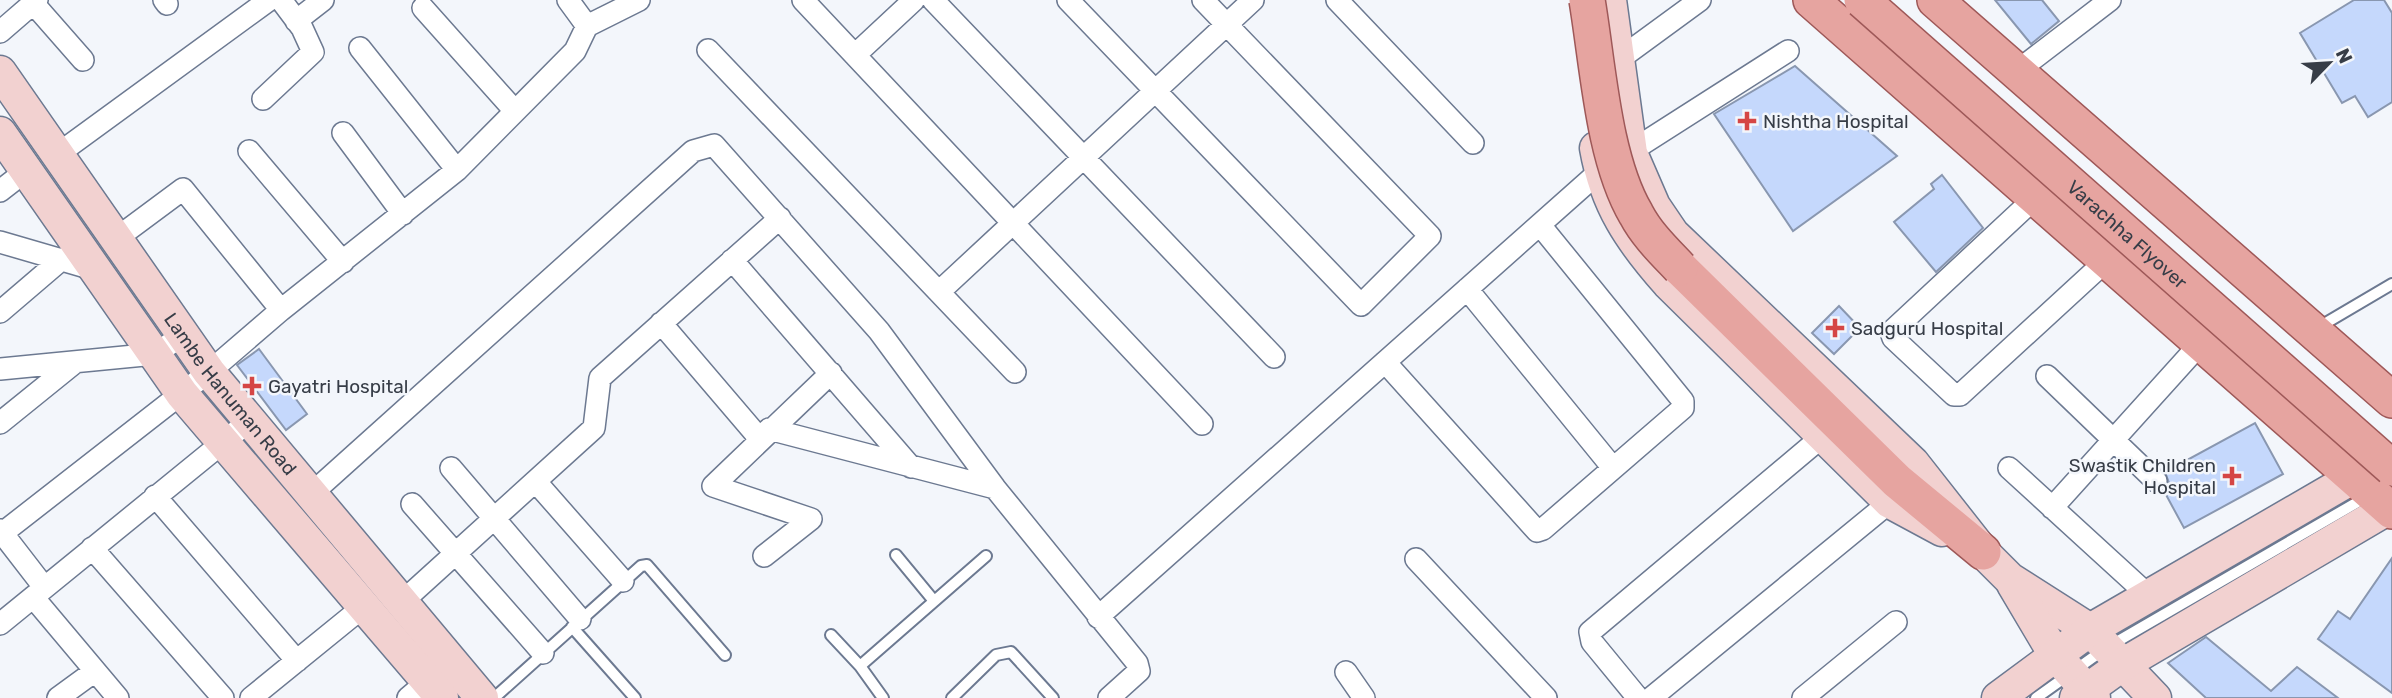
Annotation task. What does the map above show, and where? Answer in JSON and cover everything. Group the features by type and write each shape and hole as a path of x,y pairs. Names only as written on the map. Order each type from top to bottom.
{"main road":[{"path":"1571,0 1600,171 1608,196 1640,251 1890,502 1983,552"},
{"path":"1587,0 1614,160 1623,188 1649,234 1680,268 1897,481 1983,552 2010,579 2106,648 2155,698"},
{"path":"1610,0 1631,153 1654,206 1673,234 1913,463 1983,552"},
{"path":"1811,0 2200,344 2363,500"},
{"name":"Varachha Flyover","path":"1862,0 2363,500"},
{"name":"Varachha Flyover","path":"1896,0 2392,441"},
{"path":"1944,3 2016,72 2392,400"},
{"name":"Lambe Hanuman Road","path":"0,72 209,372 248,422 482,698"},
{"name":"Lambe Hanuman Road","path":"0,133 182,394 363,607 426,693"},
{"path":"2101,257 2153,191"},
{"path":"1998,698 2076,683 2148,595 2363,500"},
{"path":"2076,683 2106,648 2363,500"},
{"path":"2010,579 2076,683"}],"street":[{"path":"58,154 269,0"},
{"path":"263,99 312,55 313,49 281,0"},
{"path":"296,21 323,0"},
{"path":"568,0 587,26"},
{"path":"118,698 95,671 1,533 182,394 281,310 457,170 575,51 587,26 639,0"},
{"path":"803,0 1202,424"},
{"path":"855,55 915,0"},
{"path":"933,0 1274,357"},
{"path":"1068,0 1361,304 1430,236 1203,0"},
{"path":"940,291 1253,0"},
{"path":"1337,0 1473,143"},
{"path":"1618,60 1700,0"},
{"path":"2016,72 2110,0"},
{"path":"0,32 35,2 83,60"},
{"path":"423,8 515,111"},
{"path":"360,48 457,170"},
{"path":"708,50 1015,372"},
{"path":"1098,617 1600,171 1788,51"},
{"path":"343,132 403,214"},
{"path":"310,495 697,149 714,145 879,331 995,488 1137,663 1139,671 1110,698"},
{"path":"249,152 343,262"},
{"path":"0,191 27,170"},
{"path":"117,237 183,189 281,310"},
{"path":"2035,198 1891,332 1893,338 1954,395 1960,395 2101,257"},
{"path":"402,602 594,428 600,378 780,218"},
{"path":"1385,362 1537,531 1543,529 1684,408 1685,403 1540,225"},
{"path":"0,242 96,270"},
{"path":"0,312 62,259"},
{"path":"732,260 911,467"},
{"path":"1467,289 1613,468"},
{"path":"661,323 764,434 995,488"},
{"path":"0,369 155,354 183,335"},
{"path":"2052,508 2200,344"},
{"path":"0,423 73,364"},
{"path":"764,556 811,519 713,485 831,373"},
{"path":"2048,376 2156,481"},
{"path":"0,624 248,422"},
{"path":"1638,698 1592,642 1591,632 1823,436"},
{"path":"451,468 576,623"},
{"path":"2009,468 2148,595"},
{"path":"536,482 623,581"},
{"path":"155,496 297,661"},
{"path":"1651,698 1890,502"},
{"path":"412,504 458,553 543,653"},
{"path":"92,548 223,698"},
{"path":"1416,559 1546,698"},
{"path":"251,698 363,607"},
{"path":"1803,698 1896,622"},
{"path":"58,698 95,671"},
{"path":"1346,672 1364,698"}],"lane":[{"path":"2313,330 2392,284"},
{"path":"896,555 934,601"},
{"path":"860,666 986,556"},
{"path":"494,698 623,581 647,565 725,655"},
{"path":"576,623 635,698"},
{"path":"831,635 860,666 883,698"},
{"path":"952,698 996,655 1011,652 1053,698"},
{"path":"2036,698 2076,683"},
{"path":"961,689 971,698"}],"building":[{"path":"1995,0 2042,0 2059,21 2031,44"},
{"path":"2354,0 2384,0 2392,13 2392,102 2368,117 2355,96 2342,103 2300,33"},
{"path":"1795,66 1897,156 1793,231 1714,114"},
{"path":"1942,175 1983,228 1936,272 1894,222 1934,189 1931,184"},
{"path":"1839,306 1860,328 1834,354 1812,333"},
{"path":"259,349 307,414 286,430 237,365"},
{"path":"2255,423 2283,474 2184,528 2164,491 2169,483 2165,472"},
{"path":"2392,558 2392,693 2318,639 2338,611 2350,619"},
{"path":"2206,637 2271,691 2297,667 2338,698 2206,698 2168,663"}],"place":[{"name":"Nishtha Hospital","path":"1747,121"},
{"name":"Sadguru Hospital","path":"1835,328"},
{"name":"Gayatri Hospital","path":"252,386"},
{"name":"Swastik Children Hospital","path":"2232,476"}]}
